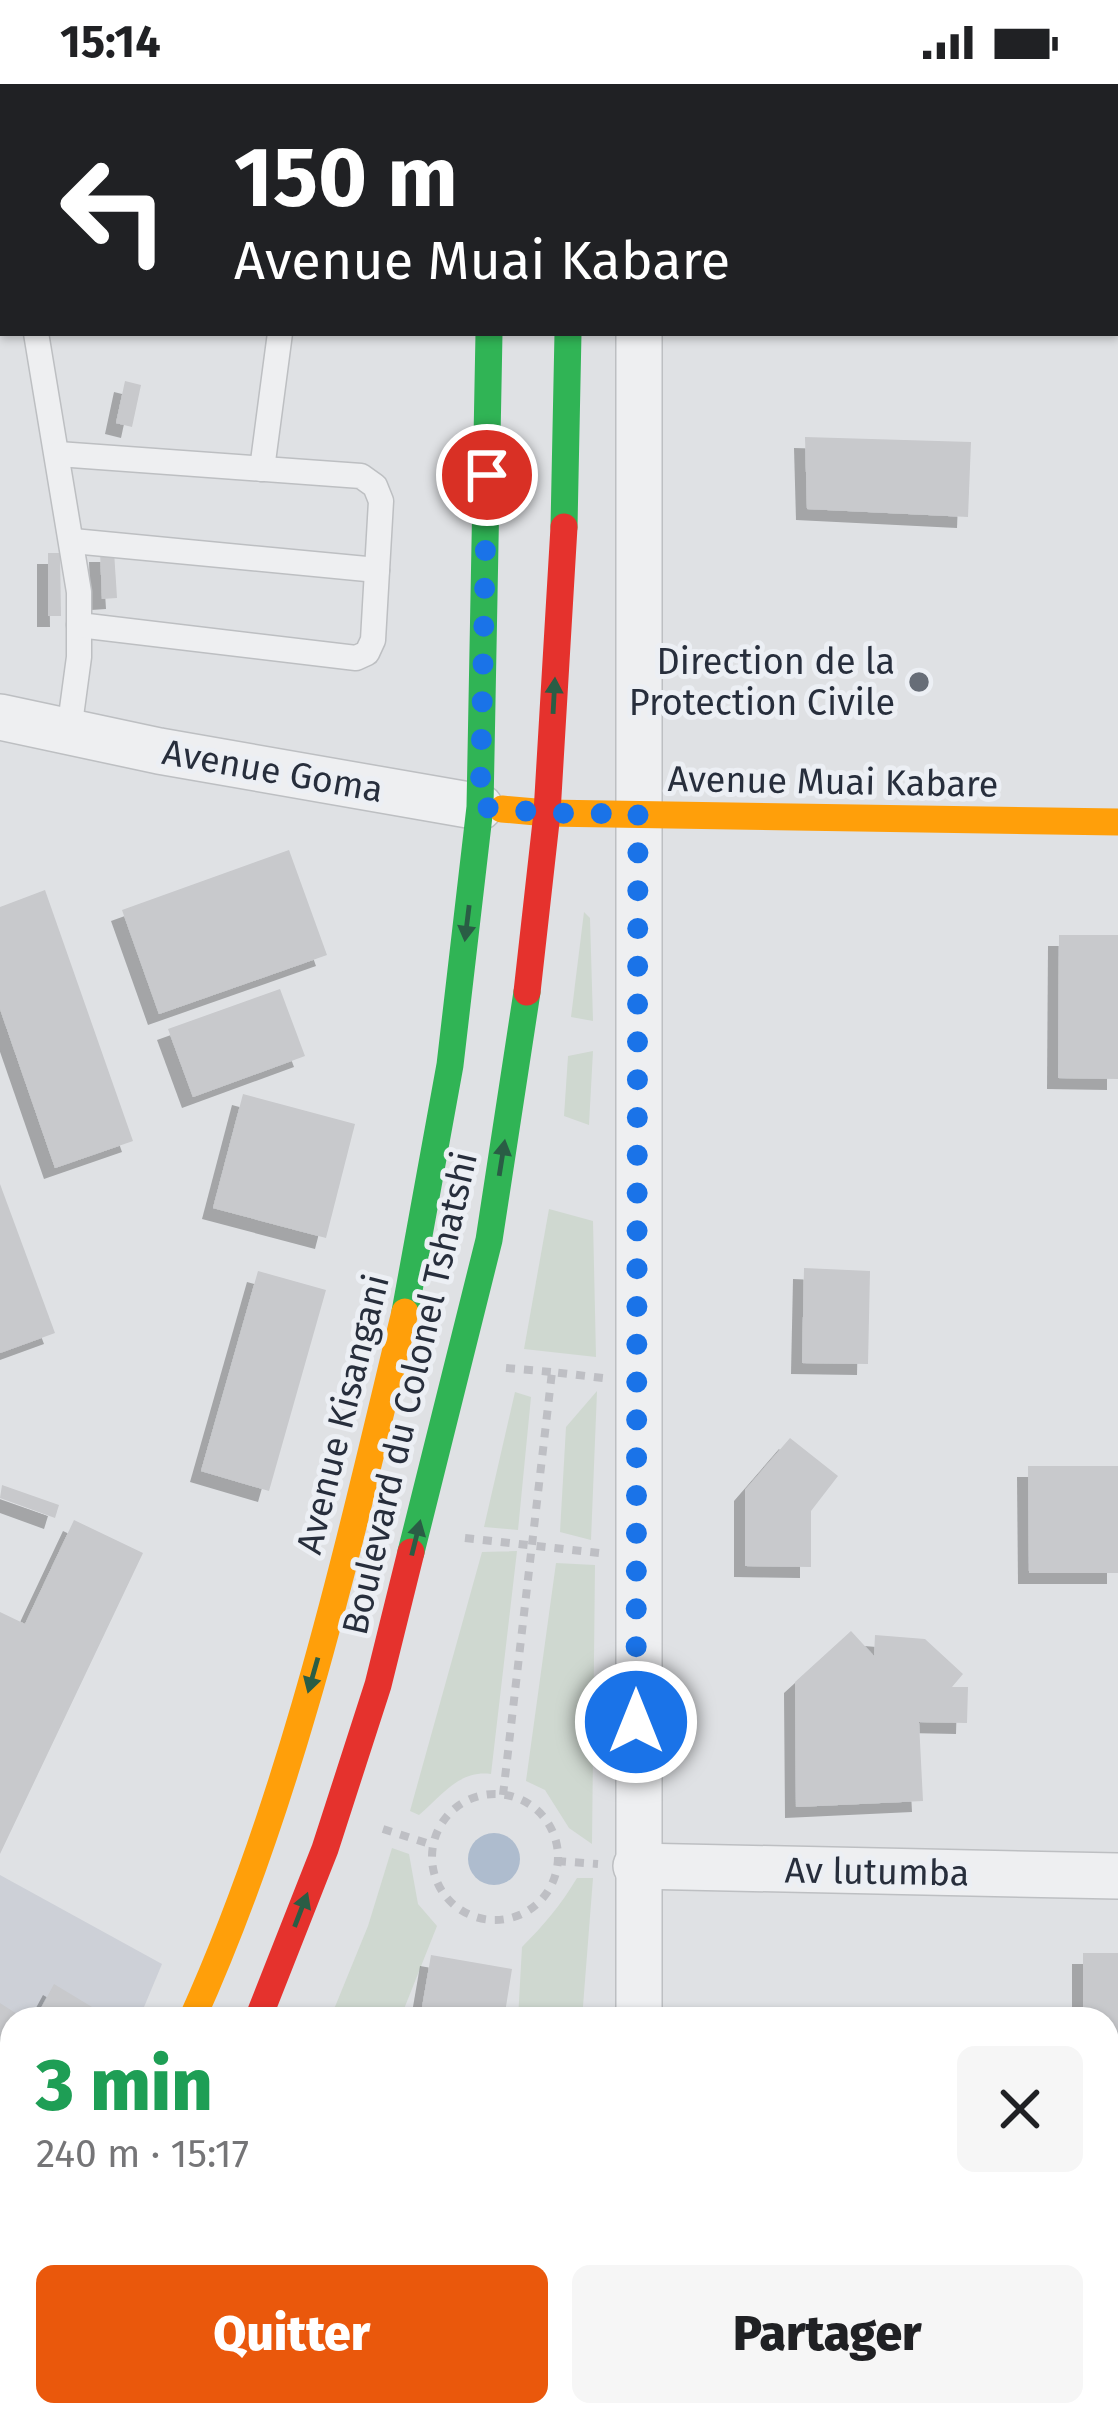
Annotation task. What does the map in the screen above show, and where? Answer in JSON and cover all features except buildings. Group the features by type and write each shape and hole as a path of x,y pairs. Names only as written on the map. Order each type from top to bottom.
{"street":[{"path":"480,807 489,336"},
{"name":"Boulevard du Colonel Tshatshi","path":"263,2007 325,1849 378,1685 489,1240 525,1013 547,813 565,510 568,336"},
{"path":"637,2007 612,1872 638,814 639,336"},
{"name":"Avenue Goma","path":"0,717 158,751 480,807 547,813"},
{"name":"Avenue Kisangani","path":"197,2007 227,1940 290,1757 332,1610 413,1280 450,1065 480,807"},
{"name":"Avenue Muai Kabare","path":"547,813 1118,822"},
{"name":"Av lutumba","path":"612,1872 1118,1876"}],"lane":[{"path":"37,336 73,541 80,658 69,731"},
{"path":"262,469 280,336"},
{"path":"58,454 361,476 375,486 381,501 373,640 367,653 356,658 79,625"},
{"path":"73,541 377,570"}],"path":[{"path":"503,1795 552,1372 606,1379 605,1400"},
{"path":"458,1536 600,1553 601,1532"},
{"path":"503,1795 541,1814 551,1828 557,1862 554,1879 535,1906 520,1916 486,1920 455,1906 443,1894 431,1862 433,1844 448,1814 462,1803 477,1796 503,1795"}],"shaded area":[{"path":"584,912 590,918 593,1021 571,1017"},
{"path":"593,1051 589,1125 564,1116 568,1056"},
{"path":"549,1209 593,1221 596,1357 524,1349"},
{"path":"597,1391 591,1540 560,1532 566,1427"},
{"path":"515,1392 531,1397 518,1530 484,1527"},
{"path":"517,1551 491,1774 460,1780 419,1815 410,1811 482,1552"},
{"path":"556,1563 595,1565 592,1844 569,1828 545,1790 526,1781"},
{"path":"392,1848 409,1854 418,1904 437,1926 405,2007 335,2007 368,1926"},
{"path":"0,1875 162,1964 144,2007 0,2007"},
{"path":"577,1878 593,1878 583,2007 519,2007 522,1947"}],"water":[{"path":"494,1833 512,1841 520,1859 512,1877 494,1885 476,1877 468,1859 476,1841"}],"traffic: fast":[{"path":"405,1312 450,1065 480,807 489,336"},
{"path":"564,527 568,336"},
{"path":"411,1552 489,1240 527,992"}],"traffic: slow":[{"path":"502,809 1118,822"},
{"path":"197,2007 228,1934 289,1759 339,1581 405,1312"}],"traffic: jam":[{"path":"527,992 547,813 564,527"},
{"path":"263,2007 325,1849 378,1685 411,1552"}],"place":[{"name":"Direction de la Protection Civile","path":"919,682"}],"route":[{"path":"487,475 480,807 638,814 636,1722"}]}
